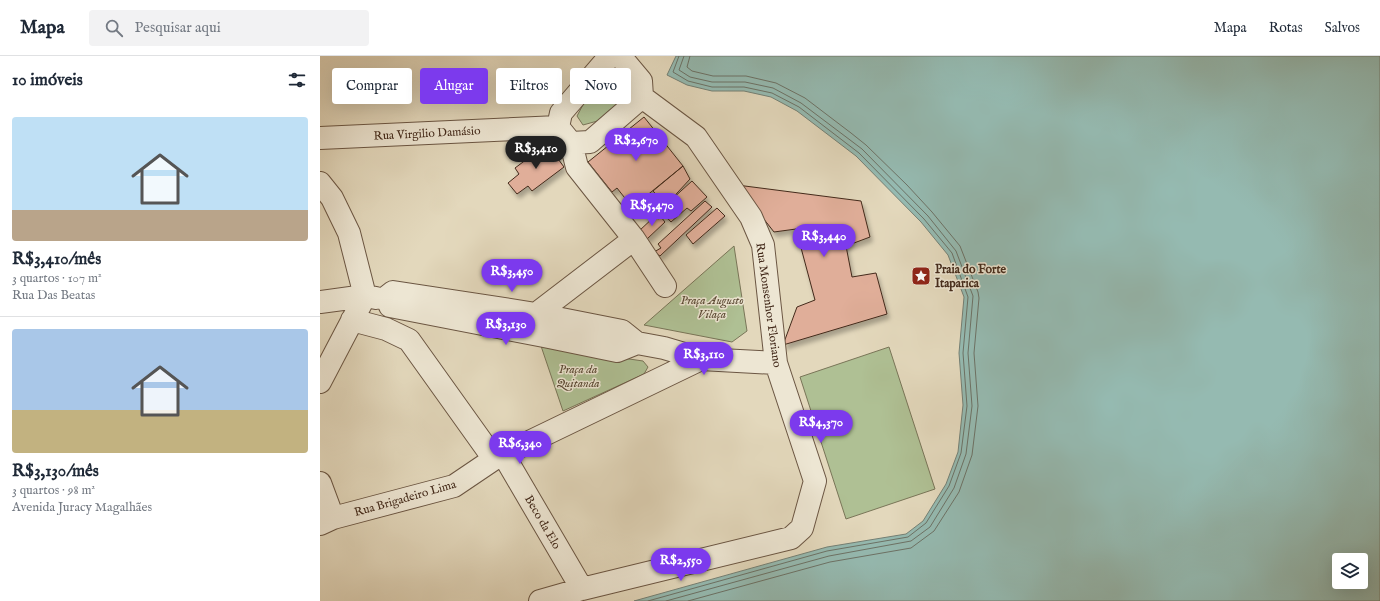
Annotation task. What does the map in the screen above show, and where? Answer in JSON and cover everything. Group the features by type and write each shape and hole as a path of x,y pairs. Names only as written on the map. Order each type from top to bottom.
{"street":[{"path":"610,56 561,114 565,135 577,167 634,239 665,286"},
{"path":"620,56 641,81 642,97"},
{"name":"Rua Virgilio Damásio","path":"320,138 565,135 590,142 642,97"},
{"name":"Rua Monsenhor Floriano","path":"582,589 791,538 802,528 815,481 776,363 763,246 751,217 696,138 642,97"},
{"path":"320,183 332,198 349,233 374,298"},
{"path":"542,322 634,239"},
{"path":"320,302 374,298 393,292 542,322 622,331 637,343 664,348 701,359 776,363"},
{"path":"320,382 352,320 374,298"},
{"name":"Beco da Elo","path":"352,320 386,329 409,340 499,456 582,589"},
{"name":"Rua Brigadeiro Lima","path":"327,521 454,486 499,456 701,359"},
{"path":"320,483 327,521"},
{"path":"540,601 582,589"}],"green space":[{"path":"583,104 619,104 601,120 583,125 577,116"},
{"name":"Praça Augusto Vilaça","path":"734,246 747,331 732,342 644,325"},
{"name":"Praça da Quitanda","path":"541,346 643,361 648,367 644,374 563,411"},
{"path":"889,347 935,489 846,519 800,377"}],"water":[{"path":"676,56 1380,56 1380,601 634,601 827,547 906,534 923,521 946,484 958,452 963,405 959,353 964,297 948,255 921,222 856,156 797,111 771,97 744,91 712,91 687,85 667,75"}],"building":[{"path":"644,117 683,166 640,201 636,196 628,202 617,188 612,192 588,162"},
{"path":"547,144 564,167 532,191 528,186 517,194 508,183 519,174 515,168"},
{"path":"683,166 690,179 666,205 653,191"},
{"path":"692,181 707,197 691,211 687,208 671,222 660,210"},
{"path":"737,185 861,201 870,237 846,246 852,277 876,273 887,314 783,345 797,307 815,300 796,229 774,232"},
{"path":"705,201 712,207 660,256 654,252 661,248 658,244"},
{"path":"717,208 725,216 693,244 686,235"},
{"path":"655,216 658,219 661,217 665,222 647,239 639,231"}],"place":[{"name":"Praia do Forte Itaparica","path":"921,276"}]}
